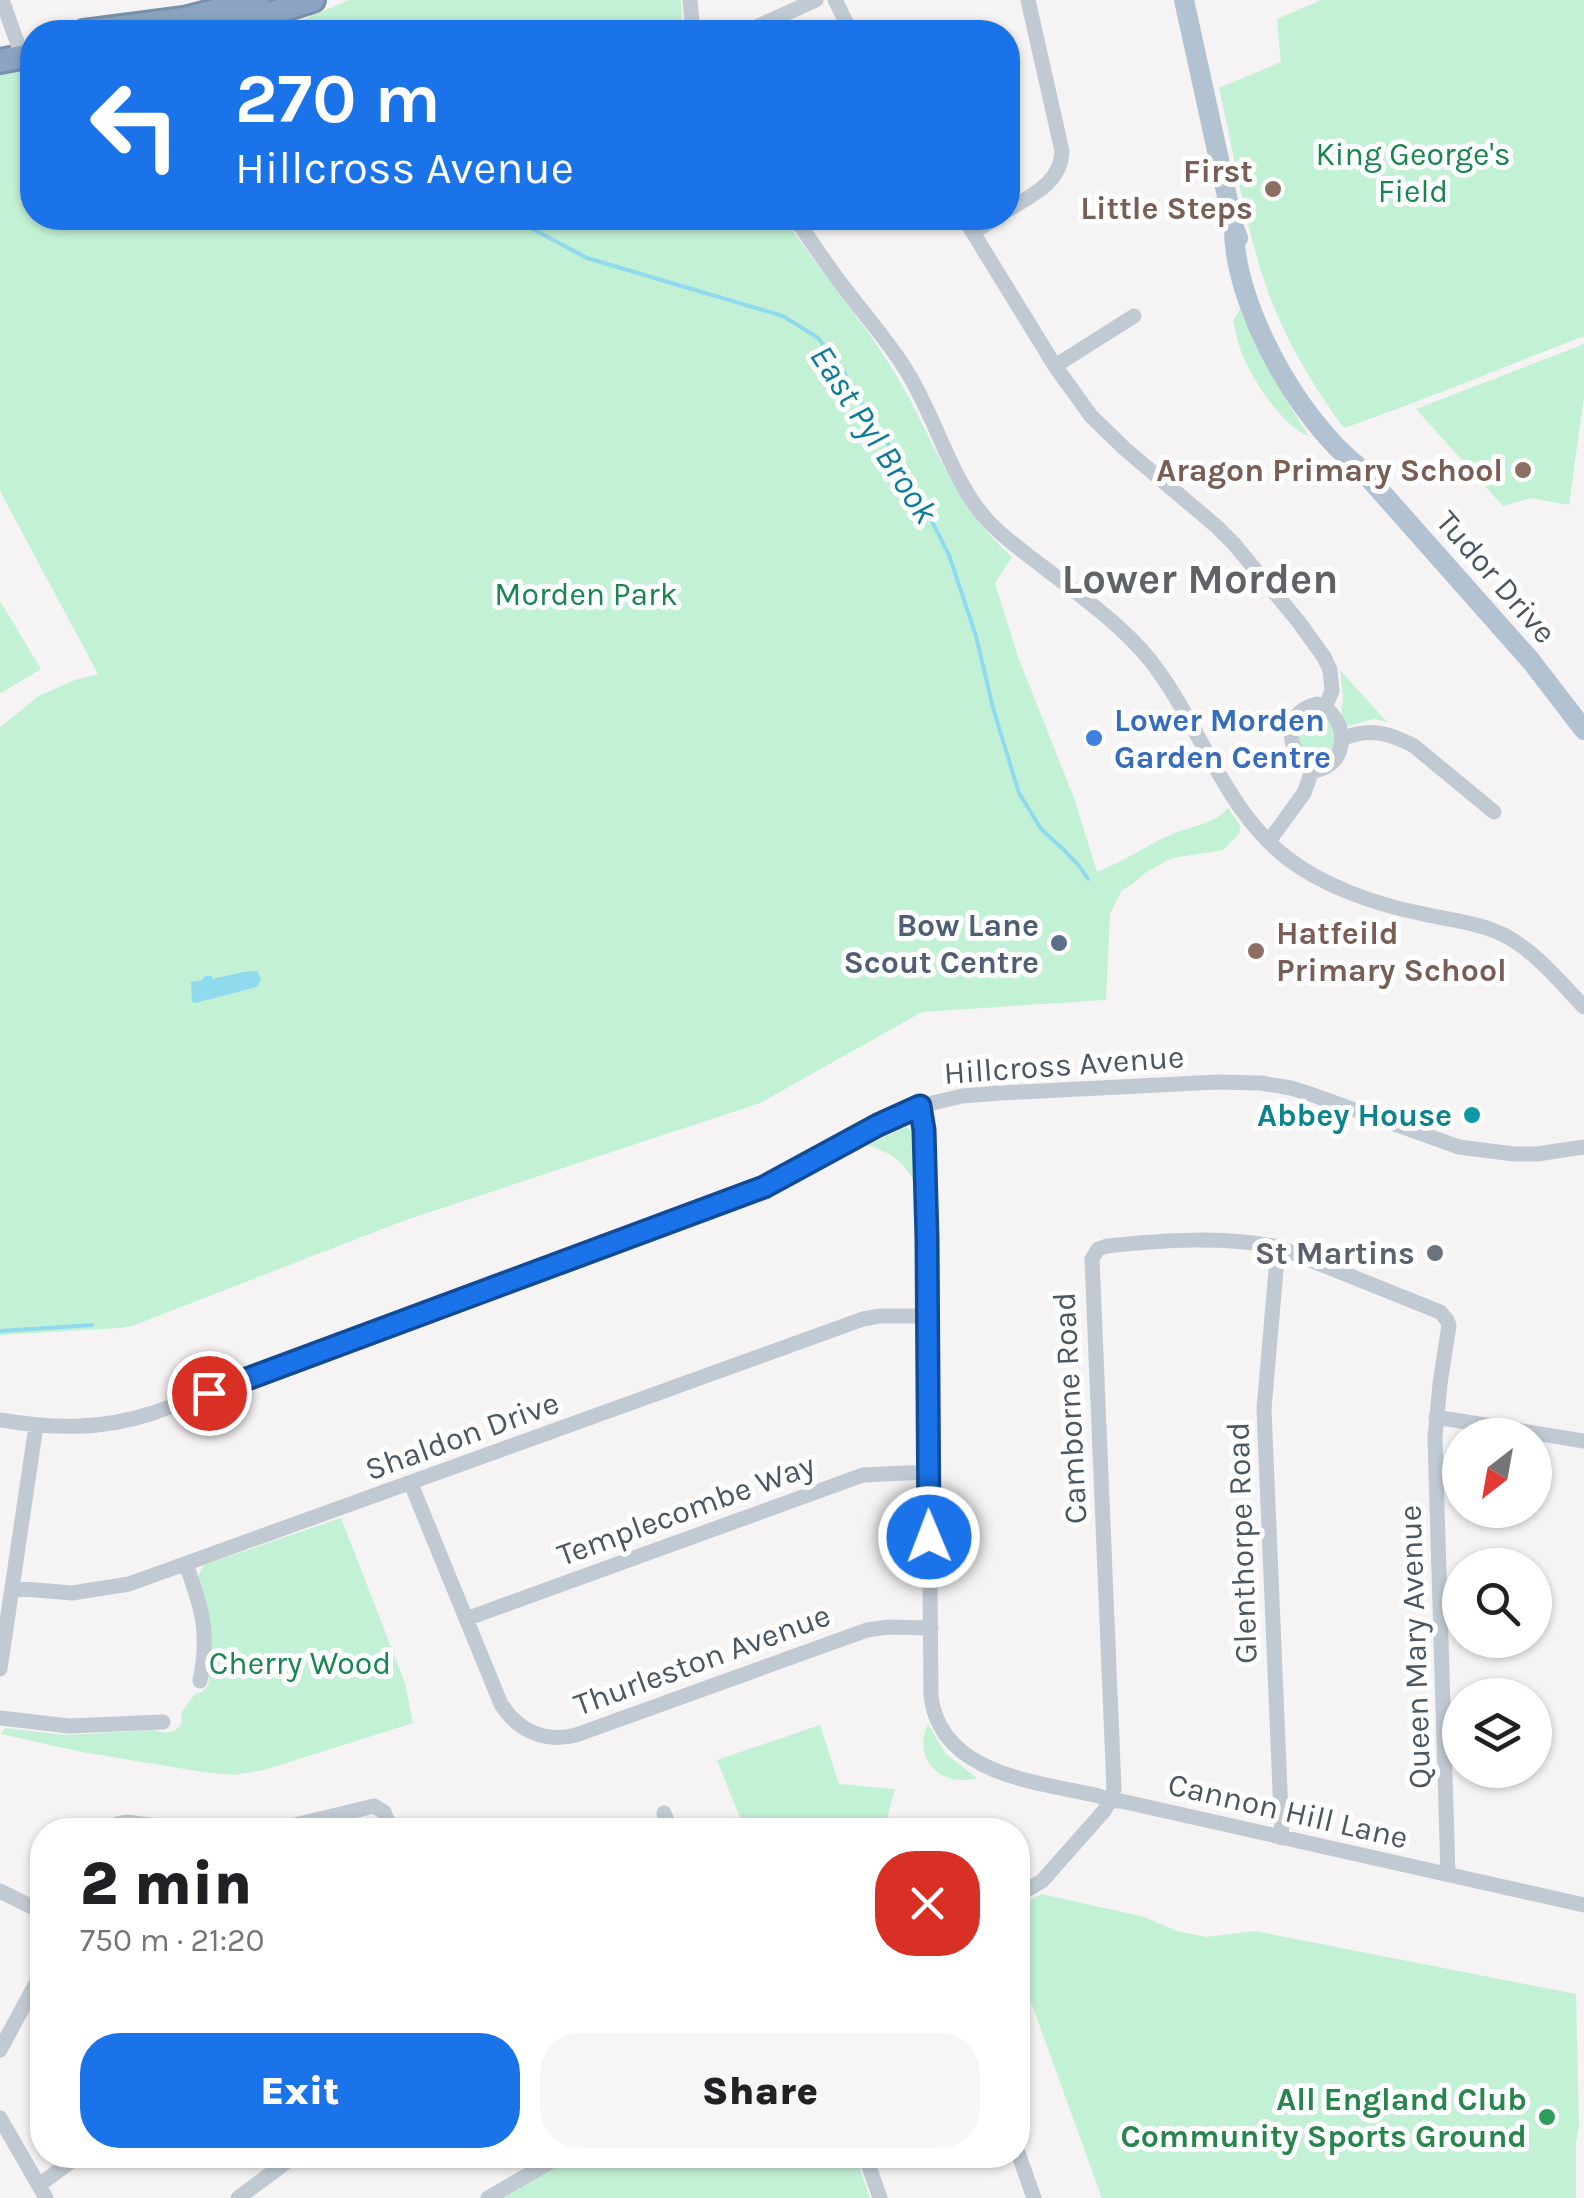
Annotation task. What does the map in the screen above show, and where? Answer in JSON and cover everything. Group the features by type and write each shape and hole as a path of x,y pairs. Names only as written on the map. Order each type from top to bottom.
{"highway":[{"path":"189,20 258,0"},
{"path":"250,20 313,0"}],"main road":[{"name":"Tudor Drive","path":"1184,0 1234,228 1234,251 1244,288 1286,380 1340,452 1360,468 1531,661 1584,730"}],"street":[{"path":"2,0 17,50"},
{"path":"772,20 816,0"},
{"path":"1020,202 1049,183 1062,161 1028,0"},
{"path":"804,230 907,371 977,507 1005,538 1071,588 1145,654 1237,800 1269,841 1302,868 1358,894 1506,936 1536,958 1584,1007"},
{"path":"971,230 1075,396 1107,432 1216,526 1275,591 1330,670 1332,691 1326,707"},
{"path":"1055,366 1134,316"},
{"path":"1306,706 1326,707 1342,739 1339,756 1324,770 1312,771 1299,759 1291,739 1292,728 1306,706"},
{"path":"1342,739 1360,732 1401,739 1494,812"},
{"path":"1269,841 1304,794 1312,771"},
{"name":"Hillcross Avenue","path":"0,1420 69,1428 114,1424 153,1413 764,1187 878,1125 920,1106 962,1096 1249,1082 1291,1088 1459,1147 1537,1154 1584,1147"},
{"name":"Cannon Hill Lane","path":"920,1106 924,1130 932,1706 958,1749 981,1766 1110,1802 1584,1905"},
{"name":"Camborne Road","path":"1110,1802 1115,1776 1092,1258 1098,1249 1184,1240 1278,1247 1440,1312"},
{"name":"Glenthorpe Road","path":"1278,1247 1264,1409 1282,1838"},
{"name":"Queen Mary Avenue","path":"1440,1312 1449,1325 1436,1417 1448,1875"},
{"name":"Shaldon Drive","path":"13,1588 52,1592 129,1584 863,1319 927,1316"},
{"path":"1436,1417 1584,1441"},
{"path":"0,1669 36,1426"},
{"name":"Templecombe Way","path":"466,1619 863,1475 928,1472"},
{"name":"Thurleston Avenue","path":"410,1484 505,1711 530,1732 559,1738 576,1735 868,1630 888,1626 930,1628"},
{"path":"186,1564 204,1620 206,1640 200,1681"},
{"path":"0,1718 70,1726 163,1722"},
{"path":"1030,1888 1042,1881 1110,1802"},
{"path":"324,1818 374,1806 386,1818"},
{"path":"664,1813 666,1818"},
{"path":"0,1891 30,1906"},
{"path":"0,2050 30,1994"},
{"path":"0,2118 43,2192 67,2168"},
{"path":"238,2198 278,2168"},
{"path":"488,2198 540,2168"},
{"path":"870,2168 880,2198"},
{"path":"1023,2168 1034,2198"}],"green space":[{"path":"349,0 681,0 682,20 302,20"},
{"name":"King George's Field","path":"1321,0 1584,0 1584,336 1344,428 1297,355 1265,281 1249,227 1219,88 1281,62 1277,19"},
{"name":"Morden Park","path":"20,70 20,230 793,230 888,362 972,512 1012,557 995,583 1097,872 1170,835 1216,818 1228,808 1240,826 1240,833 1223,850 1172,858 1122,890 1110,914 1106,1000 922,1012 760,1103 403,1221 132,1326 0,1335 0,727 39,696 98,674 0,491 0,73"},
{"path":"1240,309 1309,436 1279,413 1253,376 1233,321"},
{"name":"Aragon Primary School","path":"1584,344 1584,396 1569,505 1531,498 1503,506 1416,409"},
{"path":"0,601 41,669 1,693 0,692"},
{"path":"1340,670 1387,722 1374,719 1347,726 1341,718"},
{"path":"1317,712 1330,725 1334,742 1334,755 1319,764 1307,759 1298,730 1302,719"},
{"path":"906,1127 917,1133 915,1183 895,1158 868,1145"},
{"name":"Cherry Wood","path":"341,1518 405,1683 413,1723 264,1770 234,1775 82,1752 1,1734 5,1728 65,1735 174,1731 180,1725 181,1713 209,1681 197,1578 204,1565"},
{"path":"928,1724 946,1754 977,1778 952,1779 933,1768 924,1748"},
{"path":"820,1725 839,1784 895,1789 887,1818 740,1818 717,1760"},
{"path":"1042,1894 1144,1917 1177,1931 1206,1937 1255,1931 1576,1994 1576,2198 1102,2198 1030,1999 1030,1900"},
{"path":"554,2168 860,2168 870,2198 502,2198"}],"water":[{"path":"257,971 261,979 257,987 192,1002 191,982 205,976 213,979"}],"waterway":[{"name":"East Pyl Brook","path":"534,230 587,258 783,316 818,338 841,367 906,470 949,555 976,636 1019,793 1041,829 1088,879"},
{"path":"0,1331 92,1325"}],"place":[{"name":"First Little Steps","path":"1273,189"},
{"name":"Aragon Primary School","path":"1523,470"},
{"name":"Lower Morden Garden Centre","path":"1094,738"},
{"name":"Bow Lane Scout Centre","path":"1059,943"},
{"name":"Hatfeild Primary School","path":"1256,951"},
{"name":"Abbey House","path":"1472,1115"},
{"name":"St Martins","path":"1435,1253"},
{"name":"All England Club Community Sports Ground","path":"1547,2117"}],"district":[{"name":"Lower Morden","path":"1200,579"}],"route":[{"path":"209,1393 764,1187 920,1106 927,1239 929,1537"}]}
